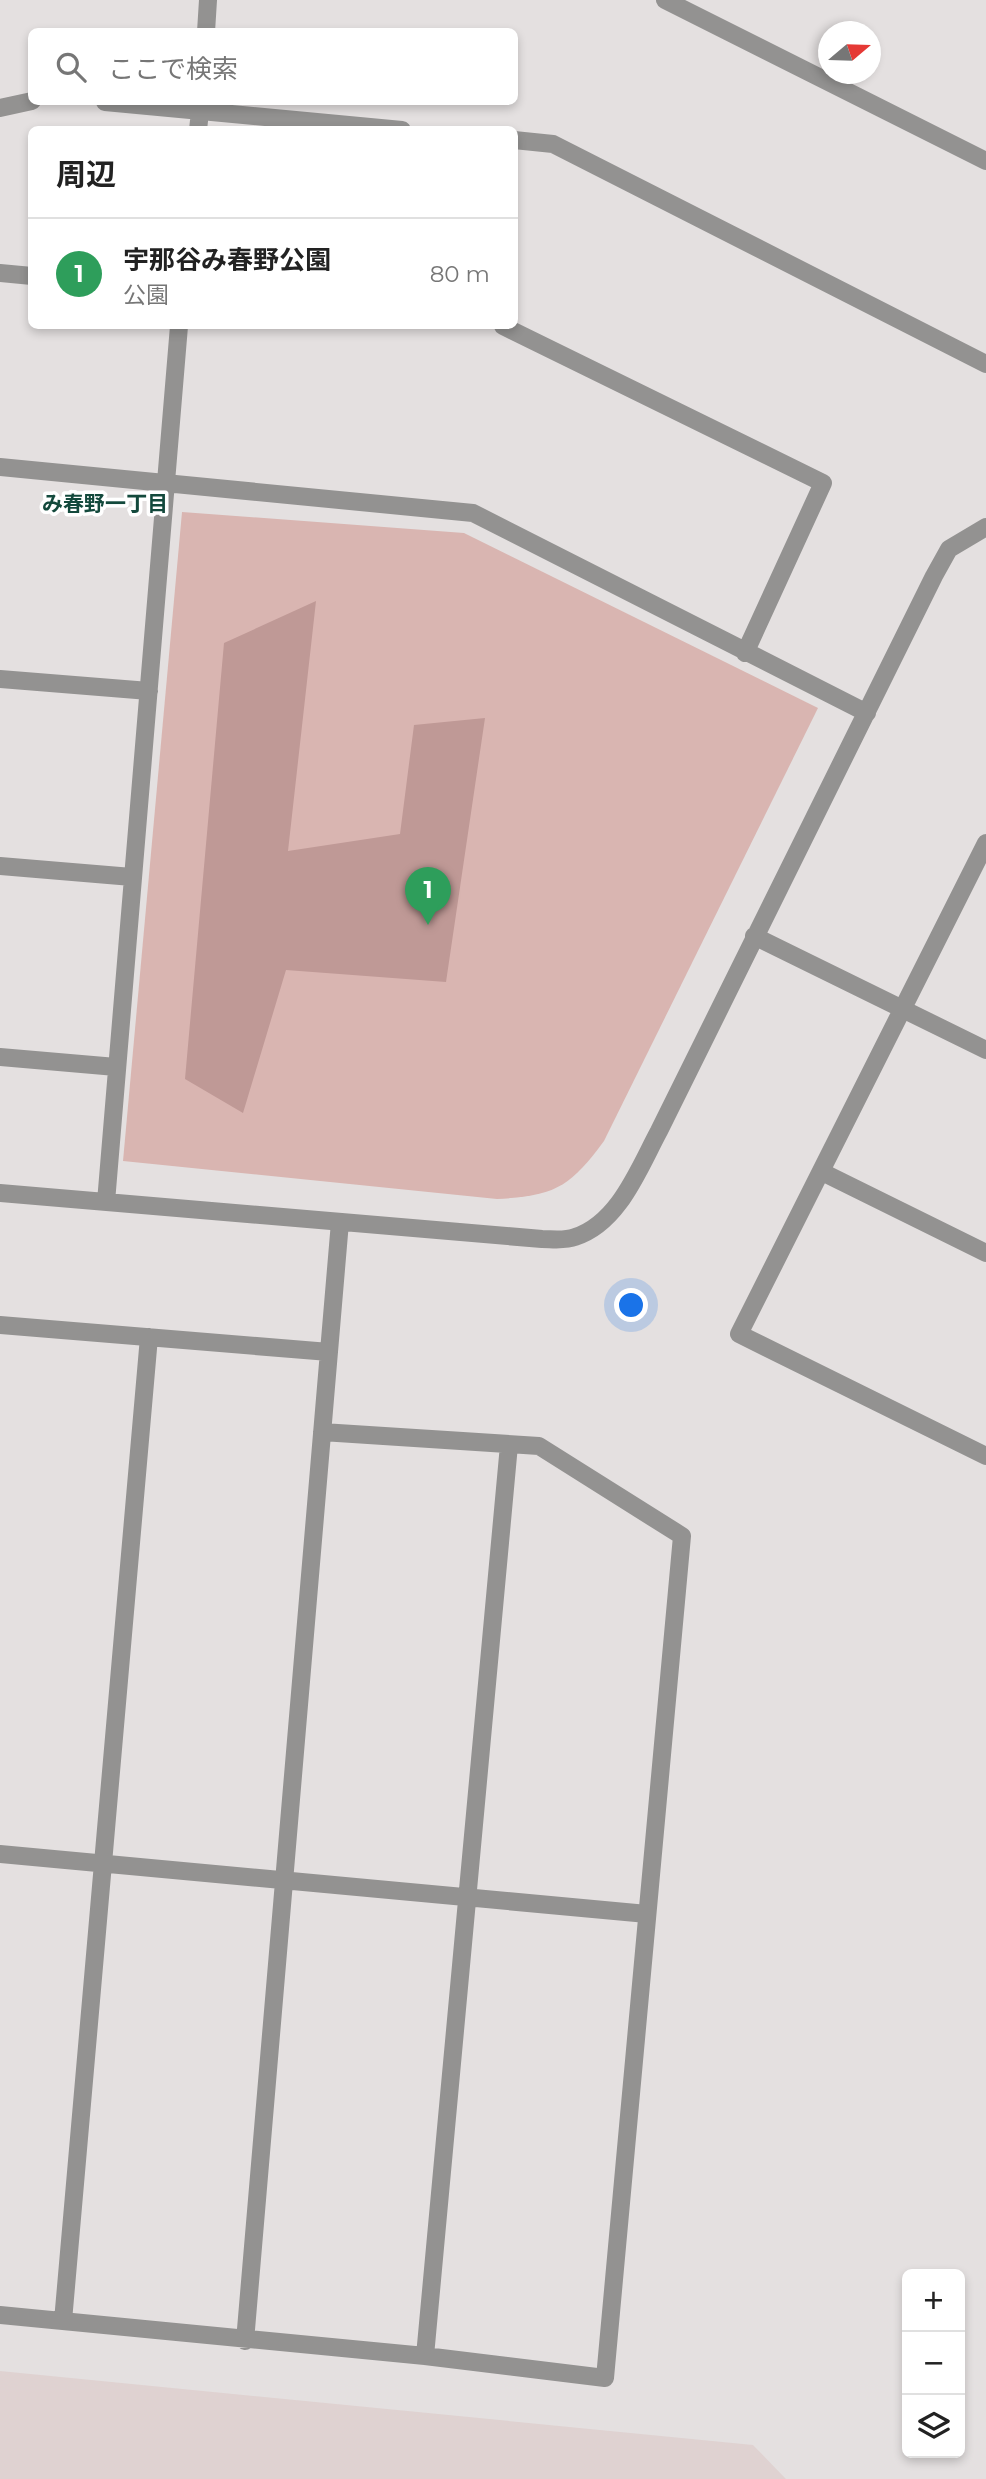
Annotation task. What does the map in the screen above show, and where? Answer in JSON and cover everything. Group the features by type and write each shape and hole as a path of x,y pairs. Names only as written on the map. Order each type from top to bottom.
{"street":[{"path":"206,28 208,0"},
{"path":"665,0 986,161"},
{"path":"0,108 28,102"},
{"path":"177,105 368,126"},
{"path":"198,126 201,106"},
{"path":"518,140 554,144 986,364"},
{"path":"0,273 28,276"},
{"path":"106,1202 179,329"},
{"path":"509,329 824,483 745,653"},
{"path":"0,467 473,513 867,713"},
{"path":"0,1192 542,1239 574,1238 602,1223 629,1187 659,1131 754,936 950,549 986,527"},
{"path":"0,679 149,691"},
{"path":"985,846 740,1334 986,1456"},
{"path":"0,866 132,877"},
{"path":"754,936 986,1050"},
{"path":"0,1057 116,1067"},
{"path":"822,1172 986,1253"},
{"path":"245,2340 340,1222"},
{"path":"0,1325 329,1352"},
{"path":"63,2321 149,1338"},
{"path":"0,2315 425,2356 604,2378 682,1536 539,1446 322,1432"},
{"path":"425,2356 465,1897 509,1445"},
{"path":"0,1854 647,1914"}],"shaded area":[{"path":"182,512 464,533 818,708 604,1141 581,1169 560,1186 533,1195 497,1199 123,1161"},
{"path":"316,601 288,851 400,834 414,725 485,718 446,982 286,970 243,1113 185,1079 224,643"},
{"path":"0,2371 753,2445 786,2479 0,2479"}],"place":[{"name":"宇那谷み春野公園","path":"428,925"}],"district":[{"name":"み春野一丁目","path":"105,503"}]}
